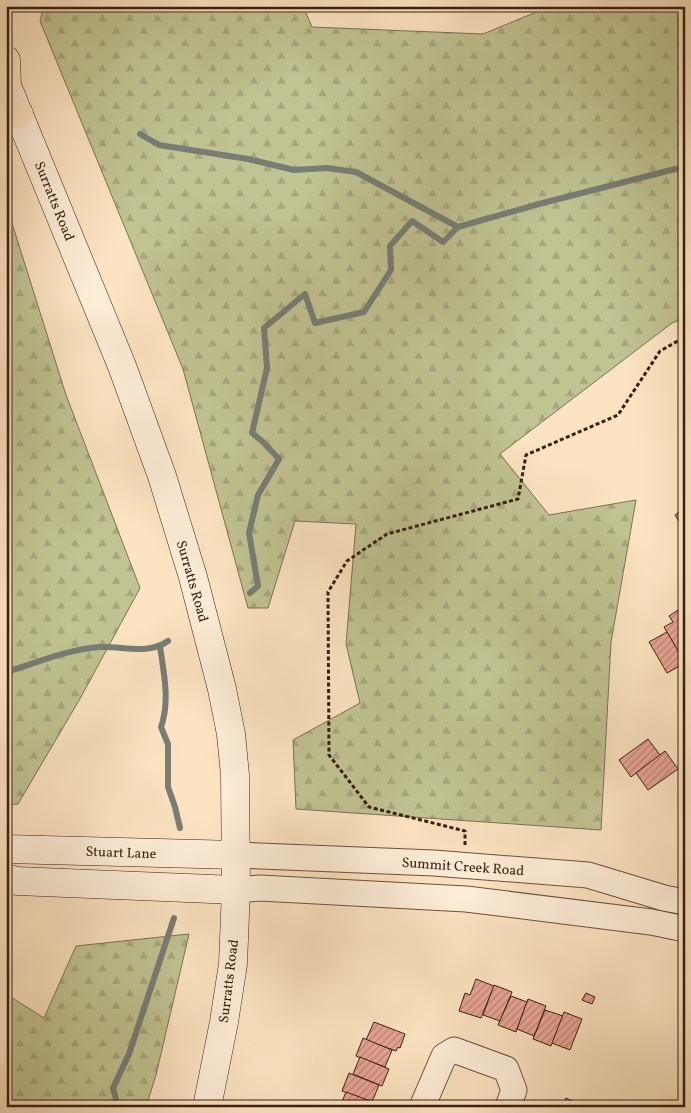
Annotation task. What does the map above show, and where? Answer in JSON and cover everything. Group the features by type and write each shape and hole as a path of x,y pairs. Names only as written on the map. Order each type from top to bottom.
{"main road":[{"name":"Surratts Road","path":"9,89 122,366 162,476 193,577 222,689 231,734 235,775 237,855 233,964 224,1022 207,1107"},
{"name":"Stuart Lane","path":"6,849 237,855"},
{"path":"6,878 17,881 236,890"}],"street":[{"name":"Summit Creek Road","path":"237,855 465,865 588,875 664,898 685,902"},
{"path":"236,890 260,888 466,900 652,922 685,929"},
{"path":"422,1107 444,1056 454,1050 506,1069 514,1090 508,1107"}],"path":[{"path":"465,865 465,831 369,807 328,755 328,592 347,561 386,534 518,499 526,455 618,415 660,351 685,337"}],"green space":[{"path":"44,6 303,6 312,27 483,34 551,6 685,6 685,318 672,323 500,454 549,515 636,500 611,642 601,830 296,809 293,740 360,703 346,644 356,524 295,521 268,608 248,608 183,369 40,21"},
{"path":"6,204 66,395 140,588 81,697 18,804 6,805"},
{"path":"189,934 156,1075 146,1107 6,1107 6,994 44,1018 76,946"}],"building":[{"path":"685,508 685,531 675,515"},
{"path":"678,610 685,621 685,657 682,658 664,627 673,622 669,616"},
{"path":"667,632 685,663 667,673 649,642"},
{"path":"648,739 660,755 631,777 619,760"},
{"path":"665,751 678,769 648,790 636,773"},
{"path":"476,979 494,986 481,1018 459,1011 465,993 470,995"},
{"path":"494,985 512,992 500,1021 483,1015"},
{"path":"586,993 595,997 592,1004 582,1000"},
{"path":"511,996 527,1002 516,1032 498,1025"},
{"path":"528,999 546,1006 534,1036 517,1029"},
{"path":"545,1010 563,1016 551,1046 533,1039"},
{"path":"564,1012 582,1019 570,1050 552,1043"},
{"path":"374,1022 405,1034 400,1048 398,1047 396,1051 366,1040"},
{"path":"363,1038 392,1050 385,1067 356,1056"},
{"path":"360,1057 389,1069 382,1086 353,1074"},
{"path":"349,1073 379,1085 372,1102 342,1091"},
{"path":"346,1092 376,1103 374,1107 340,1107"},
{"path":"566,1098 585,1107 562,1107"}],"waterway":[{"path":"140,134 159,145 248,159 294,170 327,168 356,172 458,227 675,169 685,170"},
{"path":"250,593 258,586 249,533 258,495 279,459 252,433 267,368 264,328 305,294 315,323 364,312 391,270 390,246 412,221 443,242 458,227"},
{"path":"6,672 76,650 100,647 144,649 153,648 168,641"},
{"path":"160,647 166,698 161,727 168,744 168,787 180,828"},
{"path":"118,1107 113,1088 129,1054 174,918"}]}
